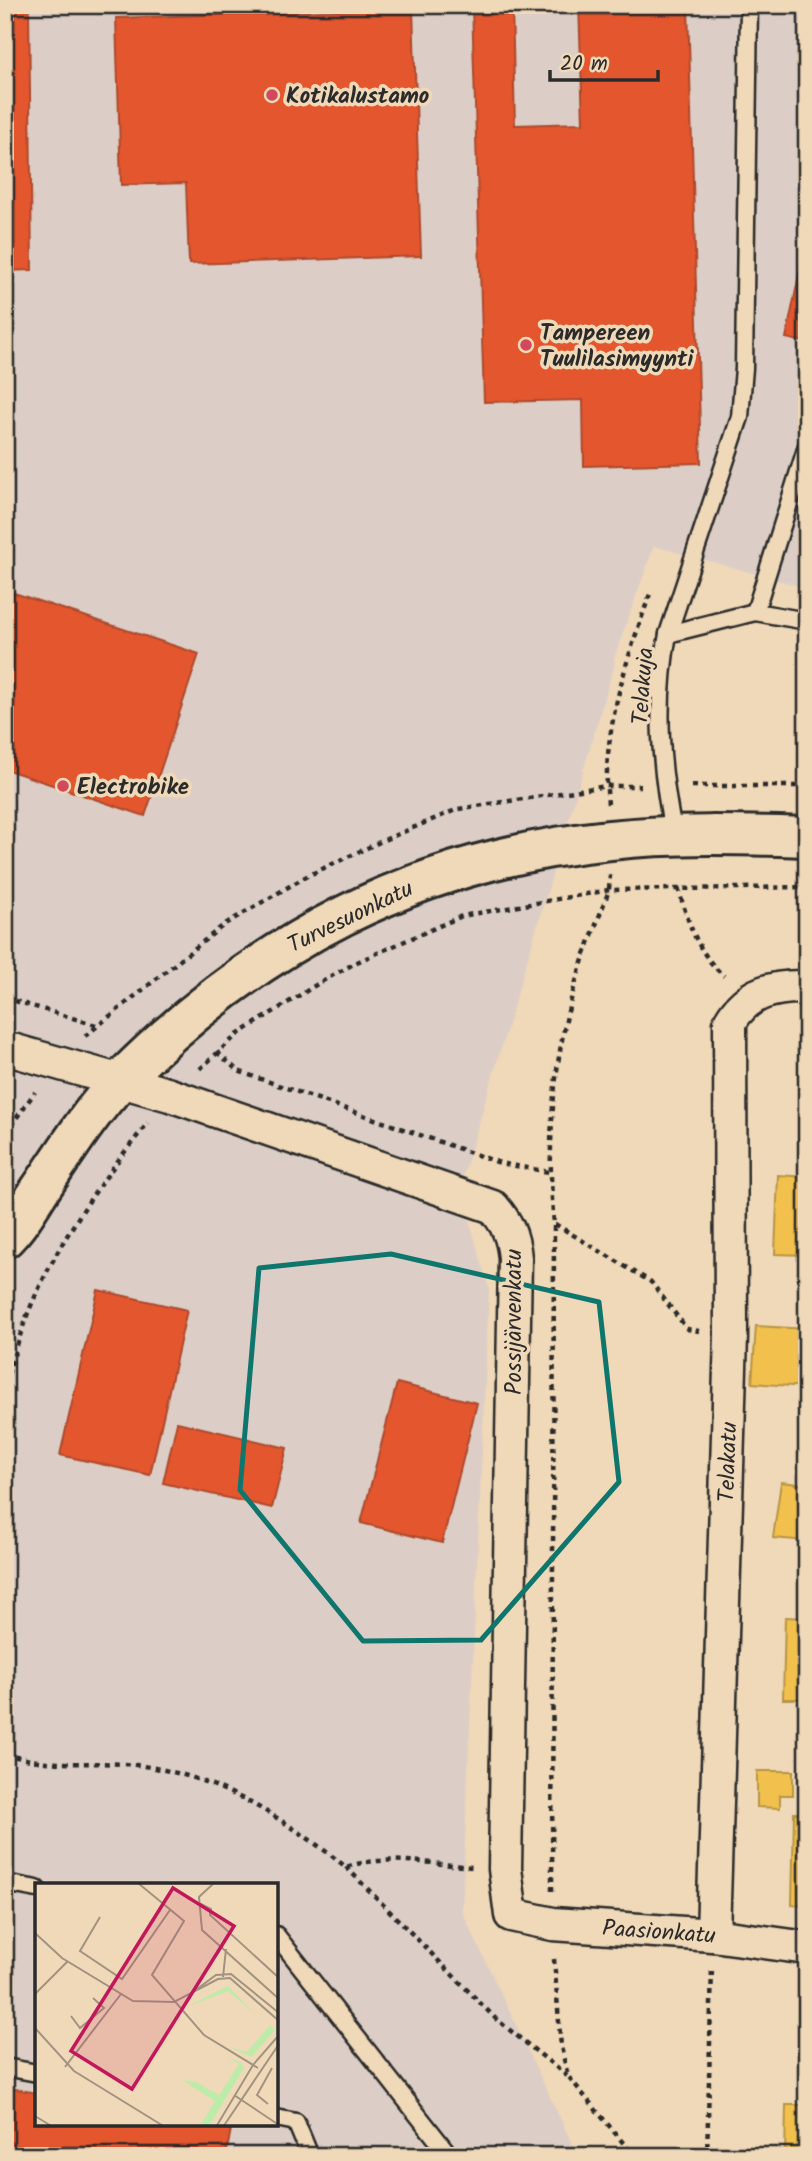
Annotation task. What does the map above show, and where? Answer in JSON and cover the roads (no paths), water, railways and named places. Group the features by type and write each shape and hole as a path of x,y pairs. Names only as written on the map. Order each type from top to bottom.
{"main road":[{"name":"Turvesuonkatu","path":"8,1243 78,1132 120,1082 179,1024 273,954 371,901 466,866 516,854 611,840 807,837"}],"street":[{"name":"Telakatu","path":"713,1935 731,1335 730,1022 739,1007 751,998 769,990 807,987"},
{"name":"Possijärvenkatu","path":"5,1048 170,1095 493,1207 507,1223 513,1239 515,1258 505,1869 511,1915"},
{"name":"Paasionkatu","path":"511,1915 553,1924 713,1935 807,1948"}],"lane":[{"name":"Telakuja","path":"675,838 664,787 660,714 661,670 668,634 740,417 744,368 749,5"},
{"path":"755,612 807,446"},
{"path":"668,634 755,612 807,621"},
{"path":"5,1883 35,1889"},
{"path":"278,1938 450,2156"},
{"path":"5,2067 35,2073"},
{"path":"278,2118 296,2122 310,2156"}],"place":[{"name":"Kotikalustamo","path":"272,95"},
{"name":"Tampereen Tuulilasimyynti","path":"526,345"},
{"name":"Electrobike","path":"63,786"}]}
